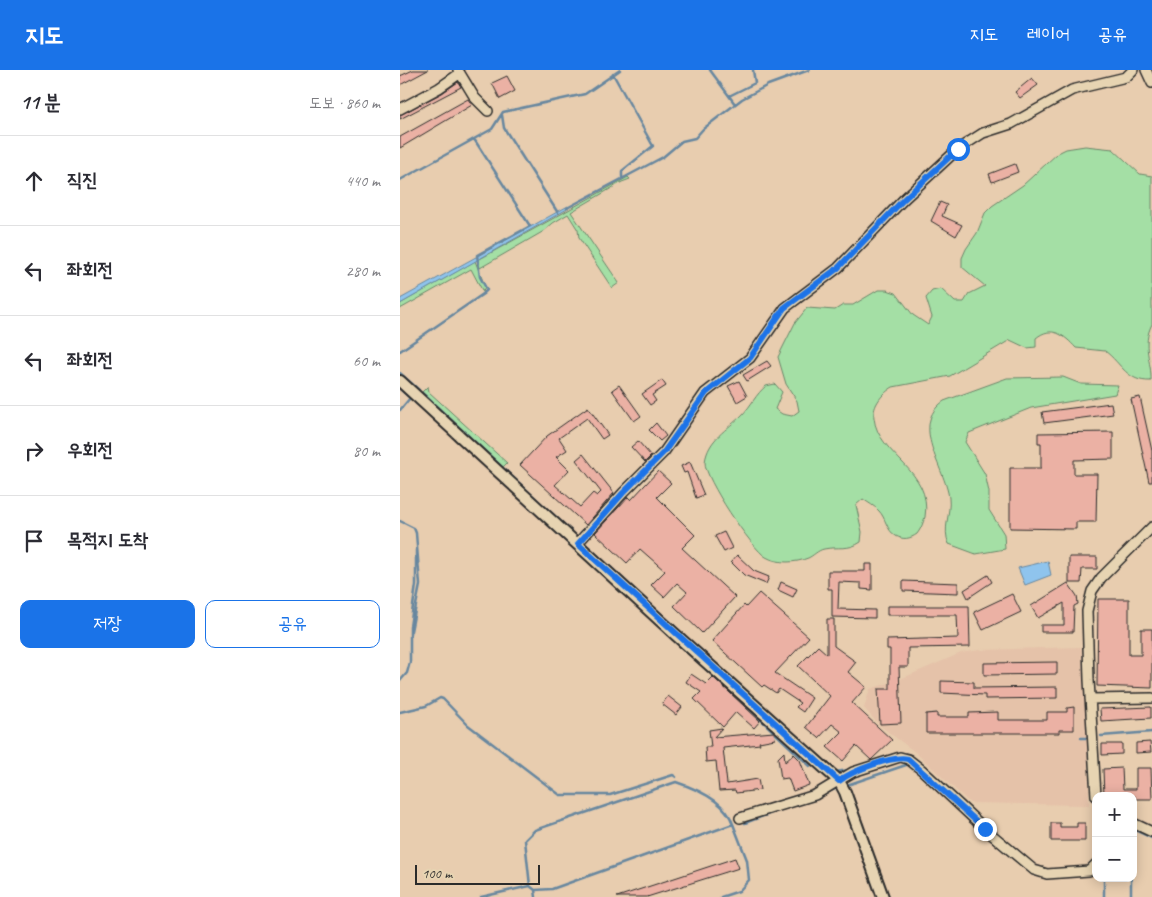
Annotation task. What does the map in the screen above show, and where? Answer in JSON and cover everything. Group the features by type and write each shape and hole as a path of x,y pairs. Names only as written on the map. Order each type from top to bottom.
{"street":[{"path":"578,544 623,493 664,452 706,393 750,358 784,308 838,268 904,199 958,149 983,133 1020,120 1072,90 1126,77 1132,70"},
{"path":"1146,70 1152,83"},
{"path":"400,109 459,72 476,98 488,111"},
{"path":"400,381 839,781 846,792 883,897"},
{"path":"1096,792 1087,611 1092,591 1101,578 1152,527"},
{"path":"1090,699 1152,698"},
{"path":"740,818 814,795 853,772 900,757 908,759 1034,870 1047,874 1089,871 1092,868"},
{"path":"1137,825 1152,832"}],"shaded area":[{"path":"1081,647 1088,732 1089,805 970,803 915,752 879,725 864,708 870,689 898,680 961,653 980,650"}],"green space":[{"path":"1085,146 1113,149 1140,174 1152,176 1152,324 1147,339 1151,381 1136,379 1105,351 1076,348 1058,333 1047,332 1036,338 1036,347 1027,348 1010,340 950,376 893,387 876,404 874,418 878,431 885,443 921,487 925,501 925,517 917,534 906,538 896,536 890,531 879,511 863,499 856,505 862,532 861,542 856,545 829,548 798,561 781,562 766,557 740,528 720,497 705,462 714,441 742,415 766,386 775,384 782,392 775,409 782,414 792,416 799,411 797,401 786,384 778,357 795,323 807,308 835,310 843,305 853,305 878,290 887,290 896,293 913,315 928,325 932,317 926,298 932,291 941,289 955,302 964,302 969,294 985,286 962,267 962,258 977,233 985,213 1023,185 1058,153 1066,149"},
{"path":"628,177 630,179 571,212 619,283 612,288 579,238 578,230 568,214 544,231 480,268 478,260"},
{"path":"475,261 485,286 483,292 471,269 400,309 400,304"},
{"path":"1063,377 1081,384 1118,385 1115,394 1031,408 969,433 965,442 985,474 989,492 989,510 1004,534 1005,549 976,554 949,544 946,527 949,498 929,434 929,422 934,411 944,401 1007,378"},
{"path":"428,386 429,392 507,463 503,467 422,392"}],"water":[{"path":"568,206 569,208 400,304 400,299"},
{"path":"1048,561 1051,575 1025,585 1018,568"}],"building":[{"path":"413,70 428,70 400,85 400,76"},
{"path":"507,76 515,91 500,99 492,83"},
{"path":"1032,78 1038,85 1020,98 1015,92"},
{"path":"458,82 461,87 400,119 400,115 442,93"},
{"path":"468,99 472,105 400,148 400,137"},
{"path":"1015,164 1018,172 992,182 989,174"},
{"path":"940,202 947,205 942,216 962,225 956,236 931,221"},
{"path":"767,361 771,366 747,381 743,375"},
{"path":"662,380 666,386 652,395 656,401 650,405 642,394"},
{"path":"739,381 747,396 737,402 728,386"},
{"path":"619,385 641,416 634,421 612,390"},
{"path":"1140,397 1152,451 1152,482 1149,482 1131,399"},
{"path":"1111,403 1113,414 1044,423 1042,412"},
{"path":"588,407 608,435 602,439 587,418 559,438 567,450 556,457 569,470 555,485 580,507 593,493 597,496 601,492 576,460 583,454 614,493 586,525 520,465 547,436"},
{"path":"656,423 666,436 660,441 649,430"},
{"path":"1113,432 1113,459 1074,460 1074,474 1097,474 1096,522 1076,522 1076,529 1010,528 1010,468 1041,468 1041,443 1038,443 1038,433"},
{"path":"638,441 651,456 645,462 631,447"},
{"path":"690,462 704,495 696,498 687,472 684,473 681,466"},
{"path":"658,471 671,483 657,497 695,535 682,548 735,597 702,633 674,606 687,592 677,583 664,597 651,585 665,571 640,549 627,563 595,533 628,497 631,500"},
{"path":"724,532 732,548 724,552 715,536"},
{"path":"737,555 754,571 769,577 766,584 744,575 731,562"},
{"path":"1069,557 1097,557 1097,569 1082,569 1081,583 1069,583"},
{"path":"865,564 872,564 872,590 861,589 861,583 839,582 838,609 875,610 875,618 832,617 832,589 828,589 828,571 865,571"},
{"path":"988,575 992,582 968,598 964,590"},
{"path":"903,581 958,583 958,593 903,591"},
{"path":"781,582 797,589 793,597 778,590"},
{"path":"1068,583 1077,596 1078,604 1074,606 1073,632 1041,632 1041,625 1064,625 1064,603 1038,618 1031,606"},
{"path":"759,593 809,637 775,673 812,698 803,712 796,707 800,703 779,689 776,693 764,685 762,687 712,641 744,605 746,607"},
{"path":"1012,594 1021,612 983,630 974,612"},
{"path":"1098,599 1129,599 1129,655 1141,655 1141,629 1152,629 1152,688 1097,686"},
{"path":"887,606 969,606 970,647 908,648 908,667 899,667 901,723 880,724 878,689 890,689 890,649 887,649 887,640 958,638 957,615 887,615"},
{"path":"827,619 834,619 834,646 856,662 848,672 866,687 852,703 892,740 871,760 856,746 843,761 827,747 842,732 832,724 819,738 806,727 830,696 798,666 818,646 827,654"},
{"path":"1057,662 1057,674 984,675 984,663"},
{"path":"691,674 706,684 713,677 760,721 754,728 736,712 723,727 694,699 701,692 686,682"},
{"path":"941,681 974,682 974,688 1057,687 1057,698 985,699 985,695 941,693"},
{"path":"668,696 682,707 676,715 662,704"},
{"path":"1074,707 1074,730 1059,730 1059,733 926,733 926,714 937,713 937,717 969,717 969,713 998,712 998,720 1047,720 1047,712 1067,712 1067,708"},
{"path":"1151,707 1151,718 1101,721 1100,709"},
{"path":"722,728 714,737 774,732 775,739 759,742 760,744 723,748 727,784 758,779 760,790 736,793 735,790 719,791 716,761 706,762 705,747 711,747 709,730"},
{"path":"1150,742 1151,752 1136,753 1136,743"},
{"path":"1102,744 1122,744 1122,754 1102,755"},
{"path":"784,752 785,762 794,754 800,760 809,785 793,791 788,778 781,779 778,758"},
{"path":"1122,768 1123,789 1136,789 1136,768 1151,768 1152,799 1137,799 1137,792 1104,792 1103,769"},
{"path":"1051,823 1060,823 1060,827 1077,827 1077,823 1085,823 1085,841 1051,841"},
{"path":"735,858 739,868 647,897 617,897"}],"waterway":[{"path":"400,180 492,129 503,112 585,94 620,70"},
{"path":"710,70 735,104"},
{"path":"729,96 755,83 753,70"},
{"path":"567,208 663,157 682,141 695,138 703,129 742,99 768,85 809,70"},
{"path":"613,74 653,146 622,171 622,177"},
{"path":"502,115 504,128 558,213"},
{"path":"400,351 483,294 487,290 480,277 477,255 530,226 474,139"},
{"path":"400,373 419,390"},
{"path":"400,389 410,398 400,410"},
{"path":"422,393 571,531"},
{"path":"415,402 421,407"},
{"path":"400,521 414,528 416,533 420,585 411,631"},
{"path":"583,542 685,636"},
{"path":"400,681 407,673 410,662 410,627 416,585 416,550"},
{"path":"722,683 810,766"},
{"path":"400,712 426,706 440,698 443,699 468,725 560,795 610,795 673,775 676,777"},
{"path":"1101,736 1152,732"},
{"path":"1081,738 1090,738"},
{"path":"847,785 906,765"},
{"path":"835,772 849,770"},
{"path":"535,890 552,889 733,824 724,809 717,802 693,788 676,782 535,830 525,840 530,886 535,890 536,897"},
{"path":"828,792 837,788"},
{"path":"745,823 774,812"},
{"path":"721,897 739,891 749,880 747,860 733,824"},
{"path":"1137,831 1152,838"},
{"path":"1104,882 1104,897"},
{"path":"1131,882 1131,897"},
{"path":"481,897 530,886"}],"route":[{"path":"958,149 904,199 838,268 784,308 750,358 706,393 689,414 664,452 646,468 578,544 677,636 839,781 853,772 900,757 908,759 985,829"}]}
